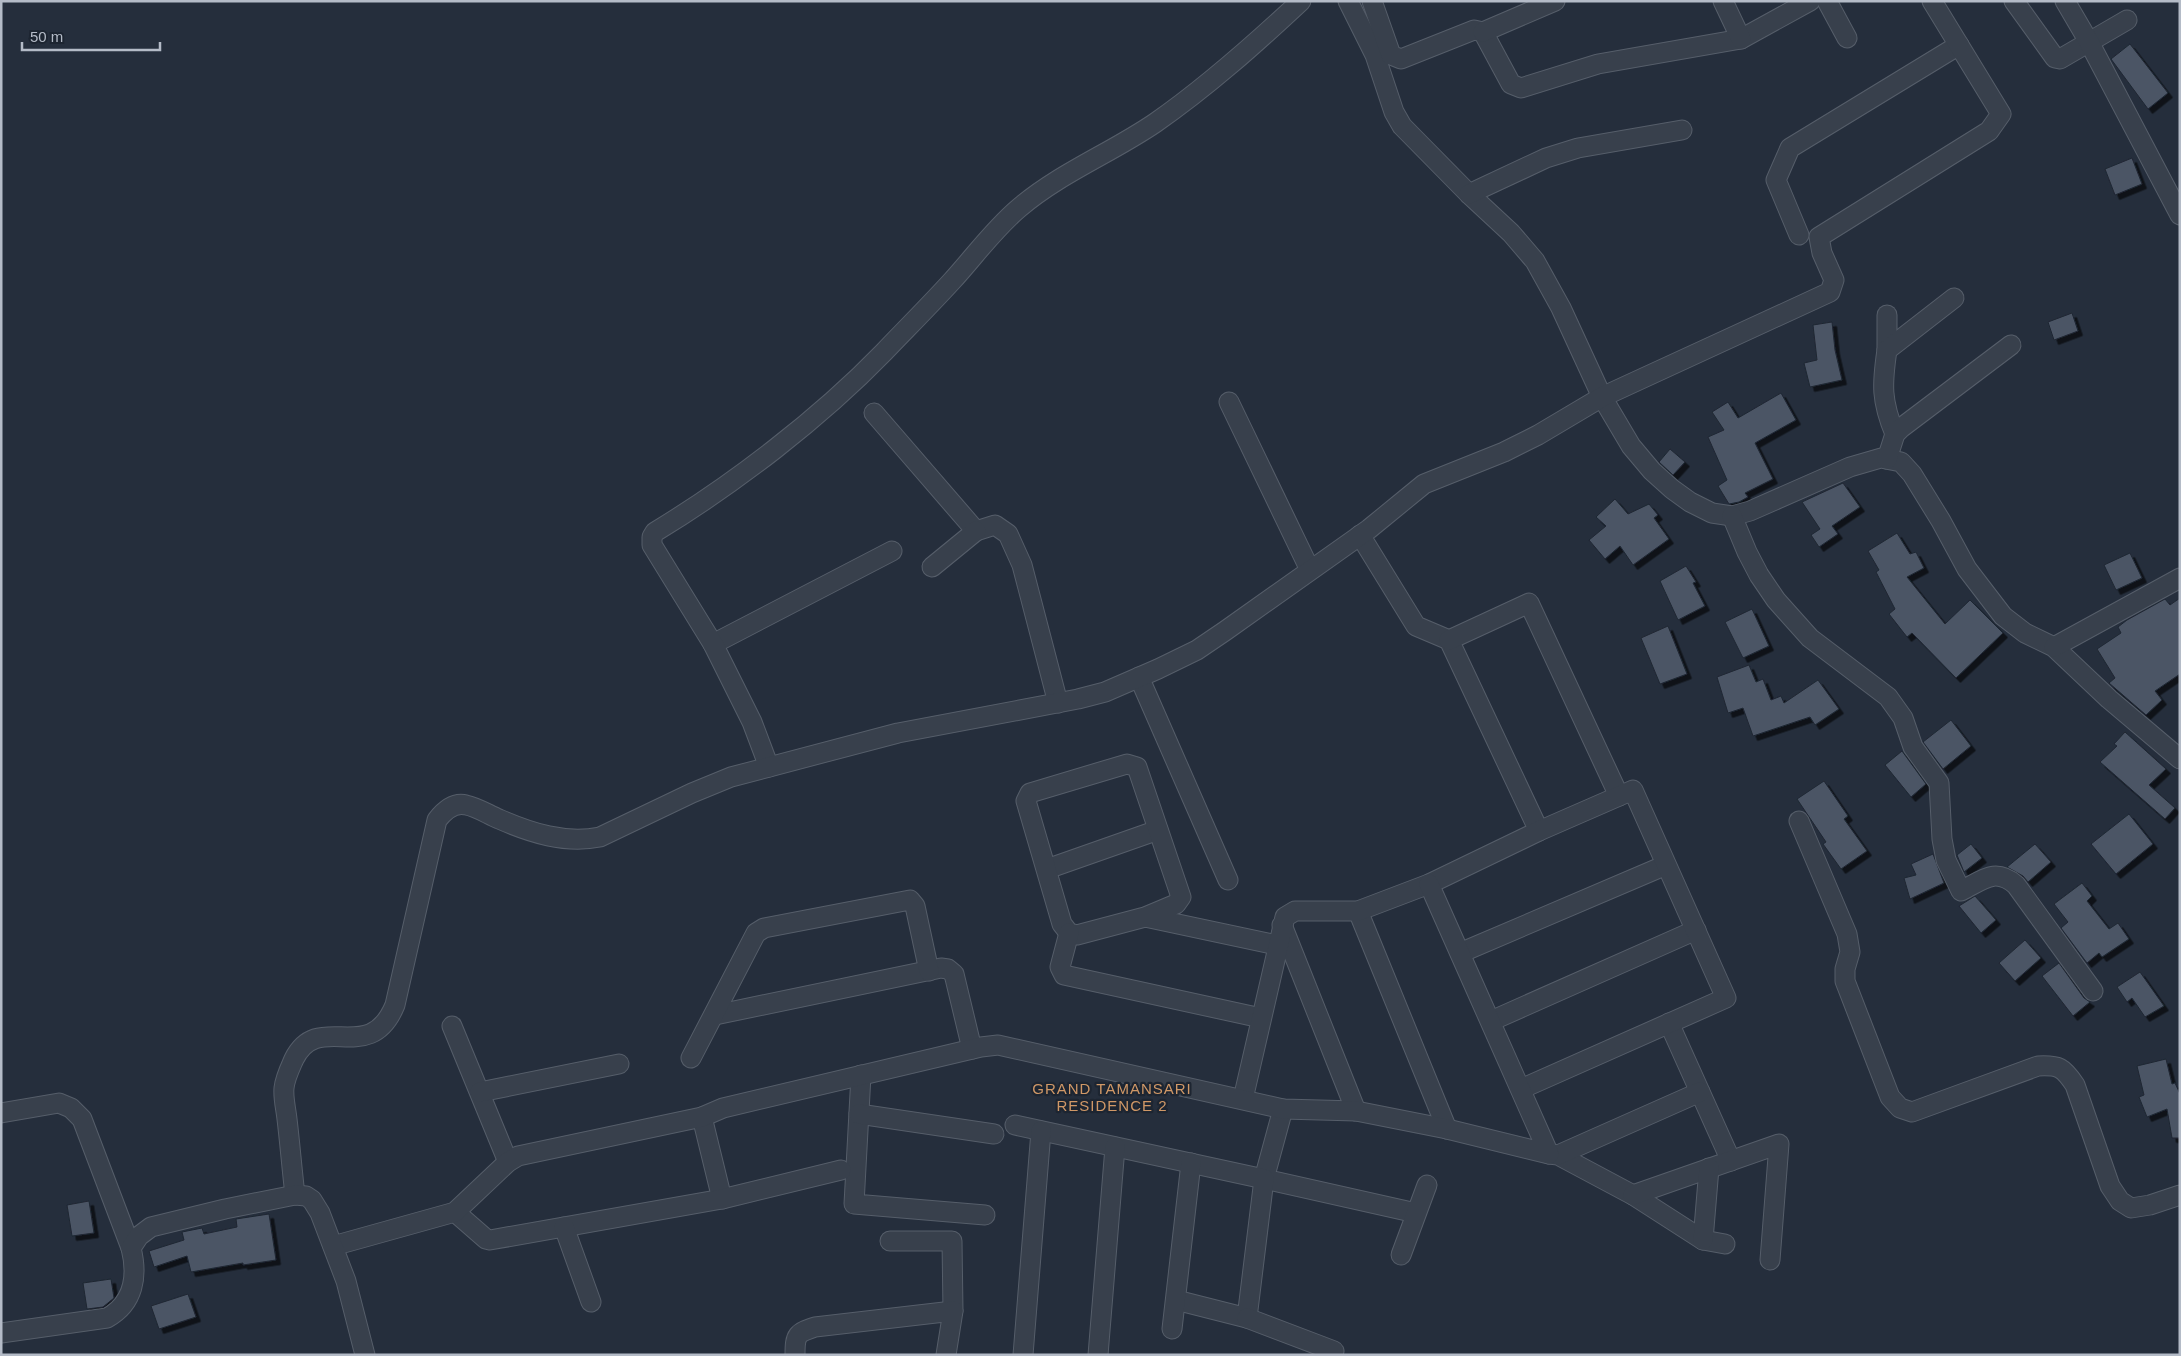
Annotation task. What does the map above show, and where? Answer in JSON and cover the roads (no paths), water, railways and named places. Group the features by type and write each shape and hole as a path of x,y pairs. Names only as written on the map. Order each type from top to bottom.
{"street":[{"path":"769,767 752,722 713,644 652,544 652,537 655,532 729,481 817,414 882,354 952,281 996,230 1020,207 1070,173 1154,124 1190,98 1219,75 1301,1"},
{"path":"1348,1 1375,55 1394,112 1402,126 1469,194 1511,233 1535,261 1561,308 1602,397 1631,446 1665,483 1690,502 1712,513 1732,516 1750,511 1850,467 1881,458 1901,462 1912,474 1968,569 2003,616 2025,633 2054,647 2109,699 2180,759"},
{"path":"1372,1 1391,55 1398,59 1474,30 1483,32 1554,1"},
{"path":"1723,1 1741,38"},
{"path":"1483,32 1511,84 1520,88 1598,64 1741,38 1810,1"},
{"path":"1827,1 1847,38"},
{"path":"295,1195 284,1088 289,1070 298,1051 315,1038 364,1037 388,1021 395,1005 437,820 445,811 452,806 466,805 520,828 564,840 586,840 614,832 692,793 731,777 898,733 1058,703 1105,692 1197,650 1360,535 1424,484 1504,452 1538,435 1602,397 1830,292 1834,280 1822,254 1819,237 1989,131 2000,114 1932,1"},
{"path":"2014,1 2055,58 2060,59 2127,20"},
{"path":"2065,1 2089,42 2180,215"},
{"path":"1799,235 1776,180 1790,148 1959,45"},
{"path":"1469,194 1546,158 1578,148 1682,130"},
{"path":"1887,350 1954,298"},
{"path":"1887,315 1887,350 1882,387 1887,415 1895,434"},
{"path":"1888,459 1895,434 1901,428 2011,345"},
{"path":"1229,402 1310,570"},
{"path":"874,413 976,531"},
{"path":"1732,516 1751,560 1776,600 1810,638 1888,696 1903,718 1914,747 1940,783 1942,840 1946,860 1961,891 1995,875 2006,877 2016,885 2093,991"},
{"path":"932,567 976,531 995,525 1008,534 1017,552 1058,703"},
{"path":"1360,535 1416,626 1449,640 1539,830"},
{"path":"713,644 892,550"},
{"path":"2054,647 2180,578"},
{"path":"1449,640 1529,603 1620,796"},
{"path":"1139,677 1228,880"},
{"path":"1127,764 1132,765 1137,767 1181,897 1176,904 1145,917 1077,935 1069,933 1062,924 1047,869 1026,801 1030,793 1127,764"},
{"path":"1243,1099 1285,917 1295,911 1358,911 1429,884 1539,830 1633,790 1726,998 1522,1089"},
{"path":"1799,821 1847,934 1850,952 1845,969 1845,981 1890,1097 1900,1108 1912,1112 2038,1066 2054,1066 2065,1071 2075,1085 2110,1186 2120,1201 2131,1208 2150,1205 2180,1194"},
{"path":"1047,869 1158,830"},
{"path":"1460,953 1666,865"},
{"path":"1429,884 1553,1154"},
{"path":"691,1058 756,933 764,928 910,900 915,906 929,971"},
{"path":"1358,911 1447,1129"},
{"path":"1145,917 1278,945"},
{"path":"1282,926 1356,1111"},
{"path":"1491,1021 1696,930"},
{"path":"1069,933 1060,967 1064,975 1261,1018"},
{"path":"715,1015 941,968 954,974 972,1050"},
{"path":"1669,1023 1731,1161"},
{"path":"452,1026 508,1162"},
{"path":"333,1246 455,1212 508,1162 518,1156 702,1117 722,1108 998,1045 1283,1109 1356,1111 1447,1129 1553,1154 1633,1195 1703,1240 1725,1244"},
{"path":"480,1092 619,1064"},
{"path":"861,1076 854,1204 985,1215"},
{"path":"1553,1154 1700,1092"},
{"path":"1,1113 59,1104 71,1108 82,1119 134,1260 132,1292 126,1304 107,1318 1,1333"},
{"path":"1247,1318 1264,1179 1283,1109"},
{"path":"859,1114 994,1134"},
{"path":"702,1117 722,1199"},
{"path":"1015,1125 1416,1213"},
{"path":"1023,1355 1041,1131"},
{"path":"1633,1195 1779,1144 1770,1260"},
{"path":"1098,1355 1116,1147"},
{"path":"1172,1329 1190,1163"},
{"path":"1703,1240 1709,1168"},
{"path":"455,1212 486,1239 490,1240 722,1199 841,1170"},
{"path":"1401,1254 1427,1185"},
{"path":"131,1248 139,1236 151,1228 225,1209 295,1195 306,1196 317,1206 346,1281 365,1355"},
{"path":"564,1227 591,1302"},
{"path":"890,1241 952,1241 953,1311 946,1355"},
{"path":"1176,1300 1247,1318 1334,1351"},
{"path":"795,1355 795,1338 800,1332 815,1326 953,1311"}],"district":[{"name":"GRAND TAMANSARI RESIDENCE 2","path":"1112,1098"}]}
